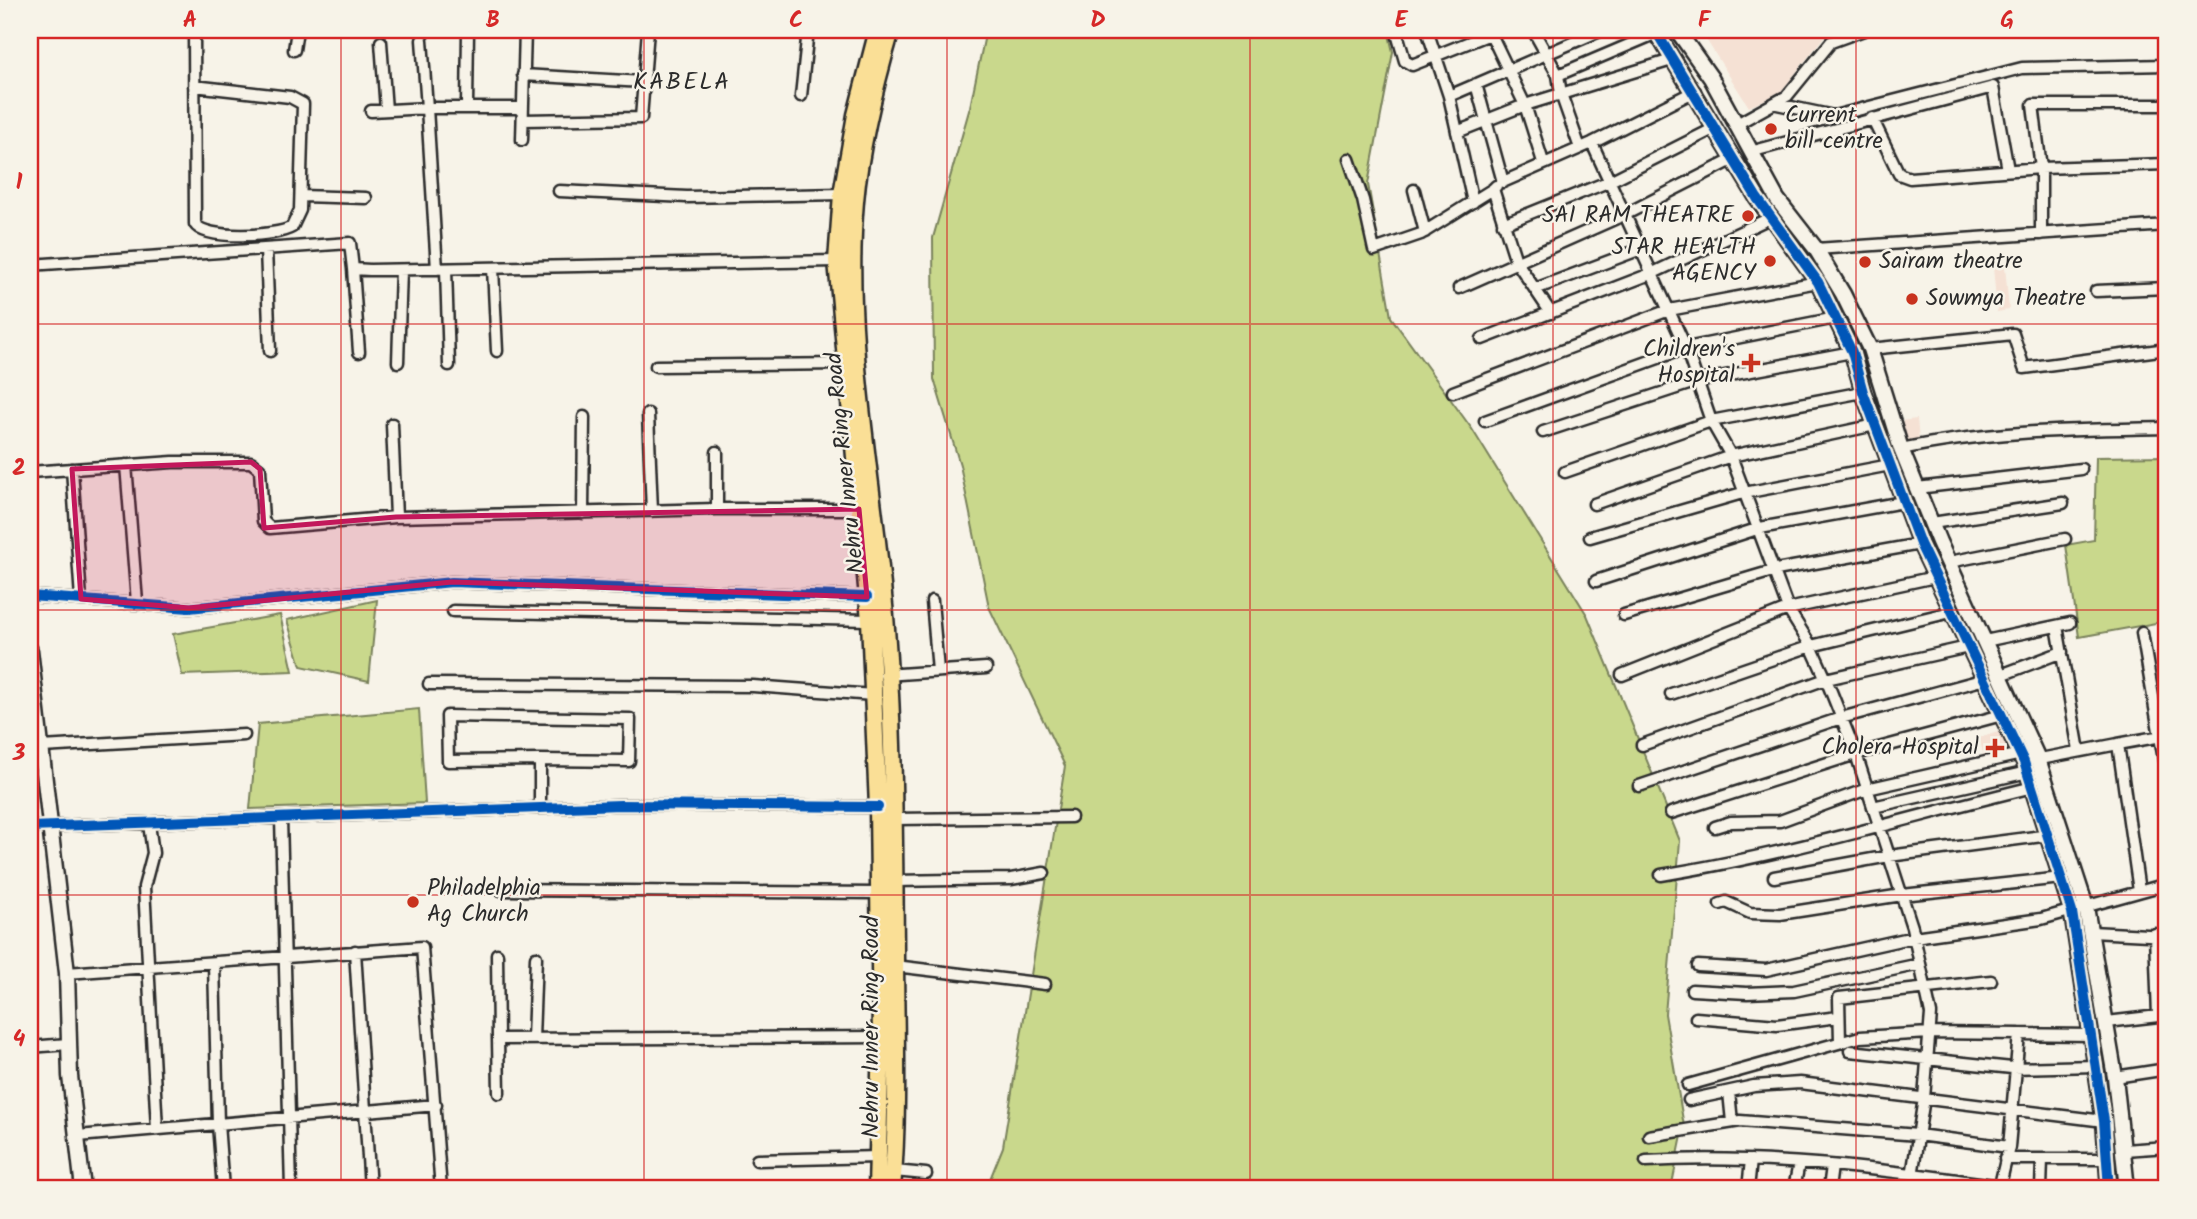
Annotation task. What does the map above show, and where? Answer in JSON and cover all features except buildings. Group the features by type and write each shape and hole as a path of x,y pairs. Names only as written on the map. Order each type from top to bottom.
{"main road":[{"name":"Nehru Inner Ring Road","path":"878,30 856,115 842,194 837,261 844,364 867,597 880,675 873,695 878,807 878,892 897,1111 892,1189"},
{"name":"Nehru Inner Ring Road","path":"877,1189 895,967 893,819 880,675 877,527 857,357 852,261 855,199 877,78 891,30"}],"street":[{"path":"194,30 193,189 197,229 209,234 284,232 296,222 301,196 304,113 298,99 194,86"},
{"path":"295,50 297,30"},
{"path":"467,107 468,30"},
{"path":"522,140 525,30"},
{"path":"523,120 641,118 648,30"},
{"path":"801,96 808,30"},
{"path":"1396,30 1408,64 1437,57 1494,31 1508,70 1525,105 1543,162"},
{"path":"1427,30 1450,96 1473,202"},
{"path":"1534,30 1558,75 1561,94 1580,148"},
{"path":"1450,96 1602,30"},
{"path":"1677,30 1711,78 1768,182 1816,249 1870,349 1901,449 2001,675 2079,909 2104,1121 2109,1189"},
{"path":"1735,125 1777,104 1795,87 1831,42 1864,30"},
{"path":"1558,75 1656,31 1695,90 1770,218 1818,282 1836,317 1852,352 1863,392 1920,544 1968,647 2028,762 2033,787 2062,878 2091,932 2115,1077 2127,1189"},
{"path":"422,40 449,365"},
{"path":"381,42 386,110"},
{"path":"1457,132 1525,105 1675,59"},
{"path":"1777,104 1834,116 2022,68 2167,65"},
{"path":"523,75 643,82"},
{"path":"1476,84 1503,182"},
{"path":"1750,152 1993,87 2008,170"},
{"path":"1349,159 1363,200 1371,248 1379,250 1425,232 1503,182 1543,162 1592,143 1695,90"},
{"path":"2041,234 2041,168 2033,105 2167,105"},
{"path":"370,111 427,107 523,108"},
{"path":"1872,118 1903,177 2041,168 2167,164"},
{"path":"1503,224 1610,181 1715,128"},
{"path":"1592,143 1686,348 1711,421 1731,456 1760,528 1788,609 1811,646 1826,679 1856,754 1902,895 1931,1014 1924,1098 1910,1189"},
{"path":"1459,288 1626,214 1734,159"},
{"path":"1753,190 1768,182"},
{"path":"1493,189 1516,261 1552,313"},
{"path":"1414,190 1425,232"},
{"path":"559,191 687,197 842,194"},
{"path":"301,196 366,198"},
{"path":"1482,339 1653,273 1770,218"},
{"path":"1816,249 2167,225"},
{"path":"30,265 350,243 359,352"},
{"path":"266,249 270,351"},
{"path":"1535,289 1641,249"},
{"path":"353,269 837,261"},
{"path":"493,268 497,351"},
{"path":"398,362 401,270"},
{"path":"1453,392 1669,310 1818,282"},
{"path":"2096,291 2167,288"},
{"path":"1485,421 1686,348 1836,317"},
{"path":"1870,349 2013,334 2024,368 2167,349"},
{"path":"1543,432 1698,381 1852,352"},
{"path":"656,366 844,364"},
{"path":"1565,472 1711,421 1863,392"},
{"path":"648,414 652,511"},
{"path":"583,513 584,417"},
{"path":"392,424 396,517"},
{"path":"1594,504 1731,456 1875,425"},
{"path":"1901,449 1942,440 2031,431 2167,428"},
{"path":"717,452 717,509"},
{"path":"30,472 173,462 256,464 261,479 263,522 270,528 396,517 717,509 859,509"},
{"path":"1590,537 1746,493 1889,465"},
{"path":"126,466 137,603"},
{"path":"72,469 81,599"},
{"path":"1917,488 2081,469"},
{"path":"1596,581 1760,528 1903,502"},
{"path":"1932,523 2063,503"},
{"path":"1949,562 2065,539"},
{"path":"1623,615 1776,570 1920,544"},
{"path":"1622,675 1788,609 1935,577"},
{"path":"30,596 189,608 452,582 867,597"},
{"path":"932,601 938,671"},
{"path":"453,611 870,620"},
{"path":"1671,694 1811,646 1951,612"},
{"path":"1986,641 2070,623"},
{"path":"2057,626 2079,751"},
{"path":"2142,633 2164,735 2167,778"},
{"path":"1642,745 1826,679 1968,647"},
{"path":"30,650 67,973 68,1044 82,1189"},
{"path":"2001,675 2062,652"},
{"path":"880,675 986,668"},
{"path":"1639,786 1841,718 1985,679"},
{"path":"429,684 753,686 873,695"},
{"path":"1671,813 1856,754 2002,715"},
{"path":"447,716 629,719 629,761 540,760 448,761 447,716"},
{"path":"42,747 244,735"},
{"path":"1715,827 1731,822 1780,821 1867,789 2028,762 2164,735"},
{"path":"2118,744 2139,891"},
{"path":"540,760 540,808"},
{"path":"1873,807 2028,762"},
{"path":"1661,876 1746,862 1879,825 2033,787"},
{"path":"30,827 620,805 878,807"},
{"path":"893,819 1071,817"},
{"path":"281,819 291,1189"},
{"path":"149,824 153,853 144,887 146,968 157,1129"},
{"path":"1774,877 1889,856 2050,835"},
{"path":"894,881 1011,880 1044,873"},
{"path":"1720,904 1726,902 1750,913 1780,914 1902,895 2062,878"},
{"path":"1698,966 1766,970 1914,937 1991,928 2079,909 2167,884"},
{"path":"501,890 878,892"},
{"path":"2091,932 2167,936"},
{"path":"2107,1022 2163,1015 2155,934"},
{"path":"67,973 422,947 425,952 441,1189"},
{"path":"355,951 370,1189"},
{"path":"497,954 499,1093"},
{"path":"533,1039 536,957"},
{"path":"214,963 218,1124 223,1189"},
{"path":"1692,990 1747,993 1794,991 1920,964"},
{"path":"895,967 1045,984"},
{"path":"1839,1042 1839,998 1991,981"},
{"path":"1696,1018 1777,1025 1838,1017"},
{"path":"1688,1085 1860,1037 1930,1033 2093,1035"},
{"path":"1646,1161 1719,1157 1913,1173 2000,1188 2008,1147 2019,1034"},
{"path":"498,1039 889,1037"},
{"path":"30,1047 68,1044"},
{"path":"1850,1051 2016,1068 2096,1066"},
{"path":"2115,1077 2167,1069"},
{"path":"1689,1100 1754,1086 1800,1083 2104,1121"},
{"path":"1729,1091 1732,1122"},
{"path":"78,1136 436,1105"},
{"path":"1649,1136 1732,1122 1918,1135 2008,1147"},
{"path":"2124,1150 2167,1147"},
{"path":"757,1160 878,1157"},
{"path":"2005,1159 2107,1159"},
{"path":"2041,1189 2042,1159"},
{"path":"1748,1189 1751,1160"},
{"path":"1794,1189 1799,1164"},
{"path":"1829,1189 1832,1166"},
{"path":"894,1171 926,1174"}],"highlighted area":[{"path":"251,462 260,469 264,528 396,517 859,509 867,597 452,582 189,608 81,599 72,469"}],"shaded area":[{"path":"1621,30 1641,30 1643,34 1617,44 1612,34"},
{"path":"1700,30 1829,30 1781,92 1749,107"},
{"path":"2005,266 2009,310 1997,312 1993,267"},
{"path":"1917,419 1919,440 1902,441 1900,421"},
{"name":"Cholera Hospital","path":"2001,731 2014,759 1987,767 1979,738"}],"green space":[{"path":"986,30 1388,30 1393,52 1368,184 1391,317 1472,429 1587,615 1680,841 1665,1014 1684,1126 1671,1189 986,1189 1003,1147 1065,766 989,607 960,465 934,379 933,238 970,107"},
{"path":"2167,456 2167,621 2079,637 2066,545 2094,540 2096,457"},
{"path":"377,600 369,681 301,666 287,620"},
{"path":"280,615 293,671 182,675 173,634"},
{"path":"419,709 425,803 250,809 258,724"}],"cycle path":[{"path":"1655,30 1757,198 1818,282 1852,352 1863,392 1920,544 2024,762 2072,912 2104,1121 2109,1189"},
{"path":"30,596 189,608 452,582 867,597"},
{"path":"30,827 620,805 878,807"}],"place":[{"name":"Current bill centre","path":"1771,129"},
{"name":"SAI RAM THEATRE","path":"1748,216"},
{"name":"STAR HEALTH AGENCY","path":"1770,261"},
{"name":"Sairam theatre","path":"1865,262"},
{"name":"Sowmya Theatre","path":"1912,299"},
{"name":"Children's Hospital","path":"1751,363"},
{"name":"Cholera Hospital","path":"1995,748"},
{"name":"Philadelphia Ag Church","path":"413,902"}],"district":[{"name":"KABELA","path":"682,82"}]}
